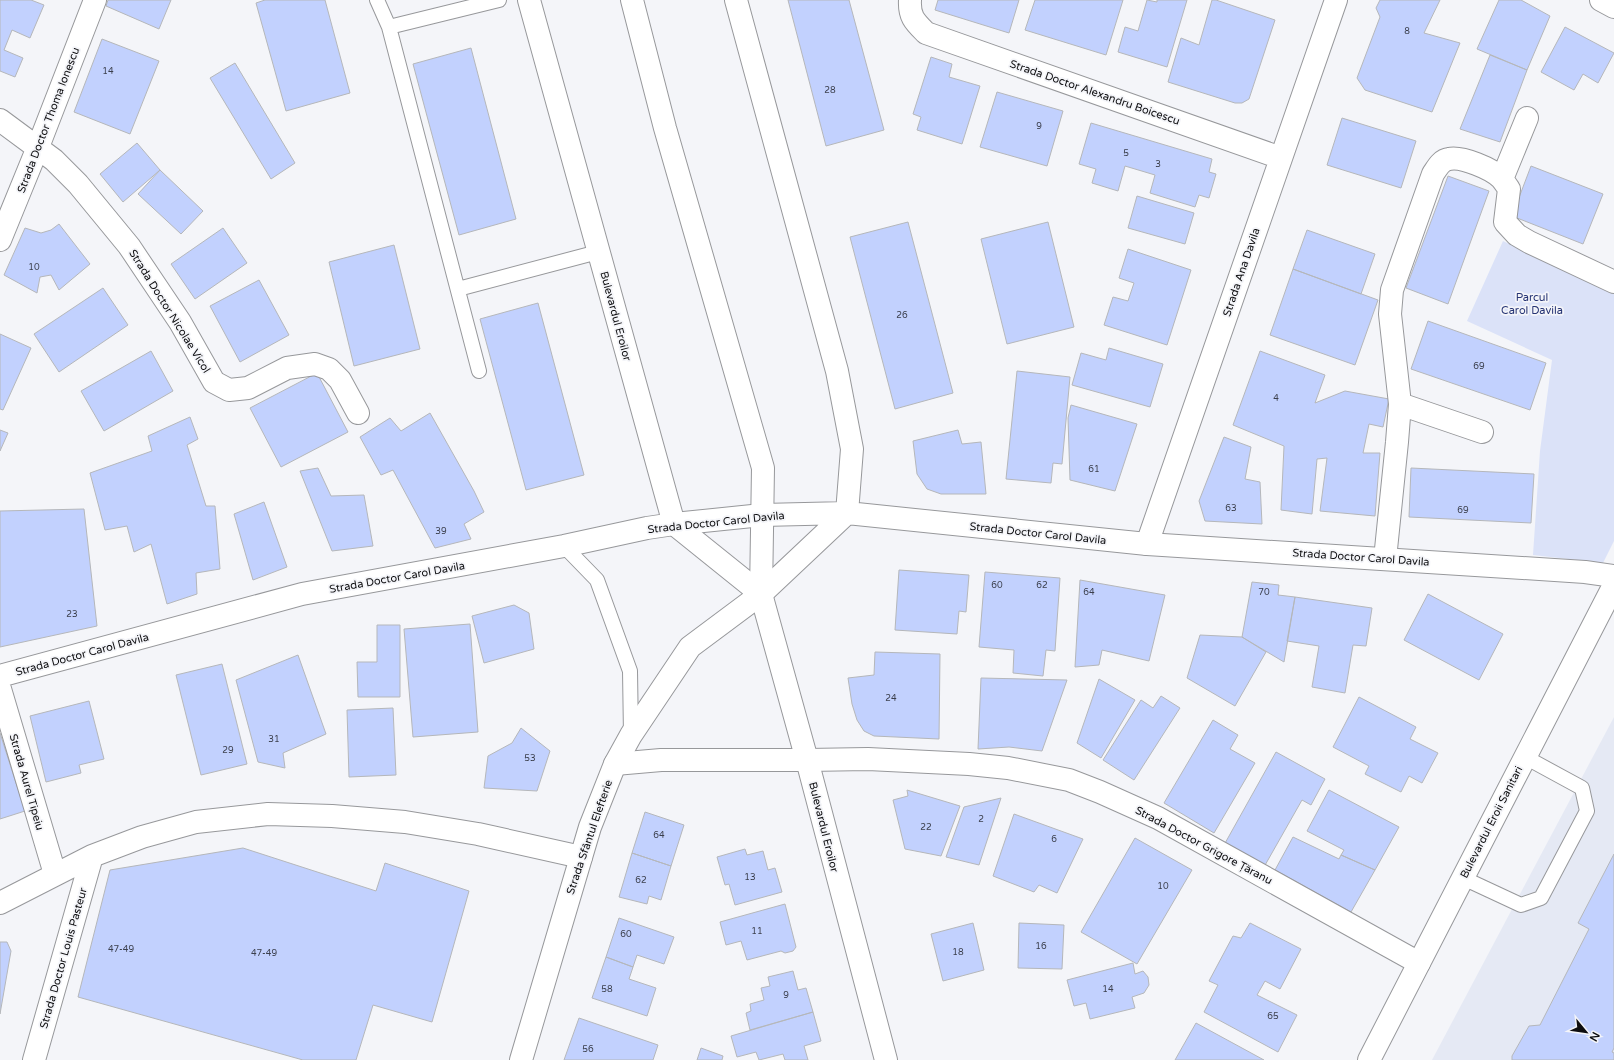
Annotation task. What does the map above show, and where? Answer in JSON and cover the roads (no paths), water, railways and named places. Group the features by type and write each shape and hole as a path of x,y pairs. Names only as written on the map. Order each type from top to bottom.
{"street":[{"name":"Strada Doctor Thoma Ionescu","path":"0,240 95,0"},
{"name":"Bulevardul Eroilor","path":"529,0 674,524"},
{"name":"Bulevardul Eroilor","path":"632,0 667,136 763,468 761,594 807,760 886,1060"},
{"path":"674,524 761,594 847,513 852,449 837,371 736,0"},
{"name":"Strada Ana Davila","path":"1147,544 1336,0"},
{"path":"1601,0 1614,7"},
{"name":"Strada Doctor Alexandru Boicescu","path":"911,10 926,33 1281,158"},
{"path":"1502,179 1527,118"},
{"name":"Strada Doctor Nicolae Vicol","path":"0,120 54,160 78,184 129,246 180,322 214,382 229,390 248,388 287,368 315,364 329,369 340,380 358,413"},
{"path":"1384,559 1400,404 1390,314 1392,290 1433,174 1439,164 1449,159 1464,160 1490,170 1502,179 1509,189 1505,222 1517,235 1528,242 1614,282"},
{"path":"1400,404 1482,432"},
{"name":"Strada Doctor Carol Davila","path":"0,676 302,594 564,546 674,524 762,515 847,513 1147,544 1584,572 1614,576"},
{"name":"Bulevardul Eroii Sanitari","path":"1375,1058 1419,963 1614,585"},
{"name":"Strada Sfântul Elefterie","path":"521,1060 581,857 601,797 615,764 631,735 690,648 761,594"},
{"name":"Strada Aurel Tipeiu","path":"0,689 54,874"},
{"name":"Strada Doctor Grigore Țăranu","path":"615,764 661,760 868,759 969,764 1008,768 1069,780 1158,818 1419,963"},
{"path":"0,903 54,874 92,856 142,837 196,822 268,814 332,816 405,822 478,834 581,857"},
{"name":"Strada Doctor Louis Pasteur","path":"34,1060 92,856"}],"lane":[{"path":"377,0 389,27 479,371"},
{"path":"389,27 499,0"},
{"path":"458,289 598,252"},
{"path":"564,546 597,580 630,671 631,735"},
{"path":"1463,878 1521,905 1542,898 1587,811 1582,788 1525,757"}],"park label":[{"name":"Parcul Carol Davila","path":"1532,303"}]}
